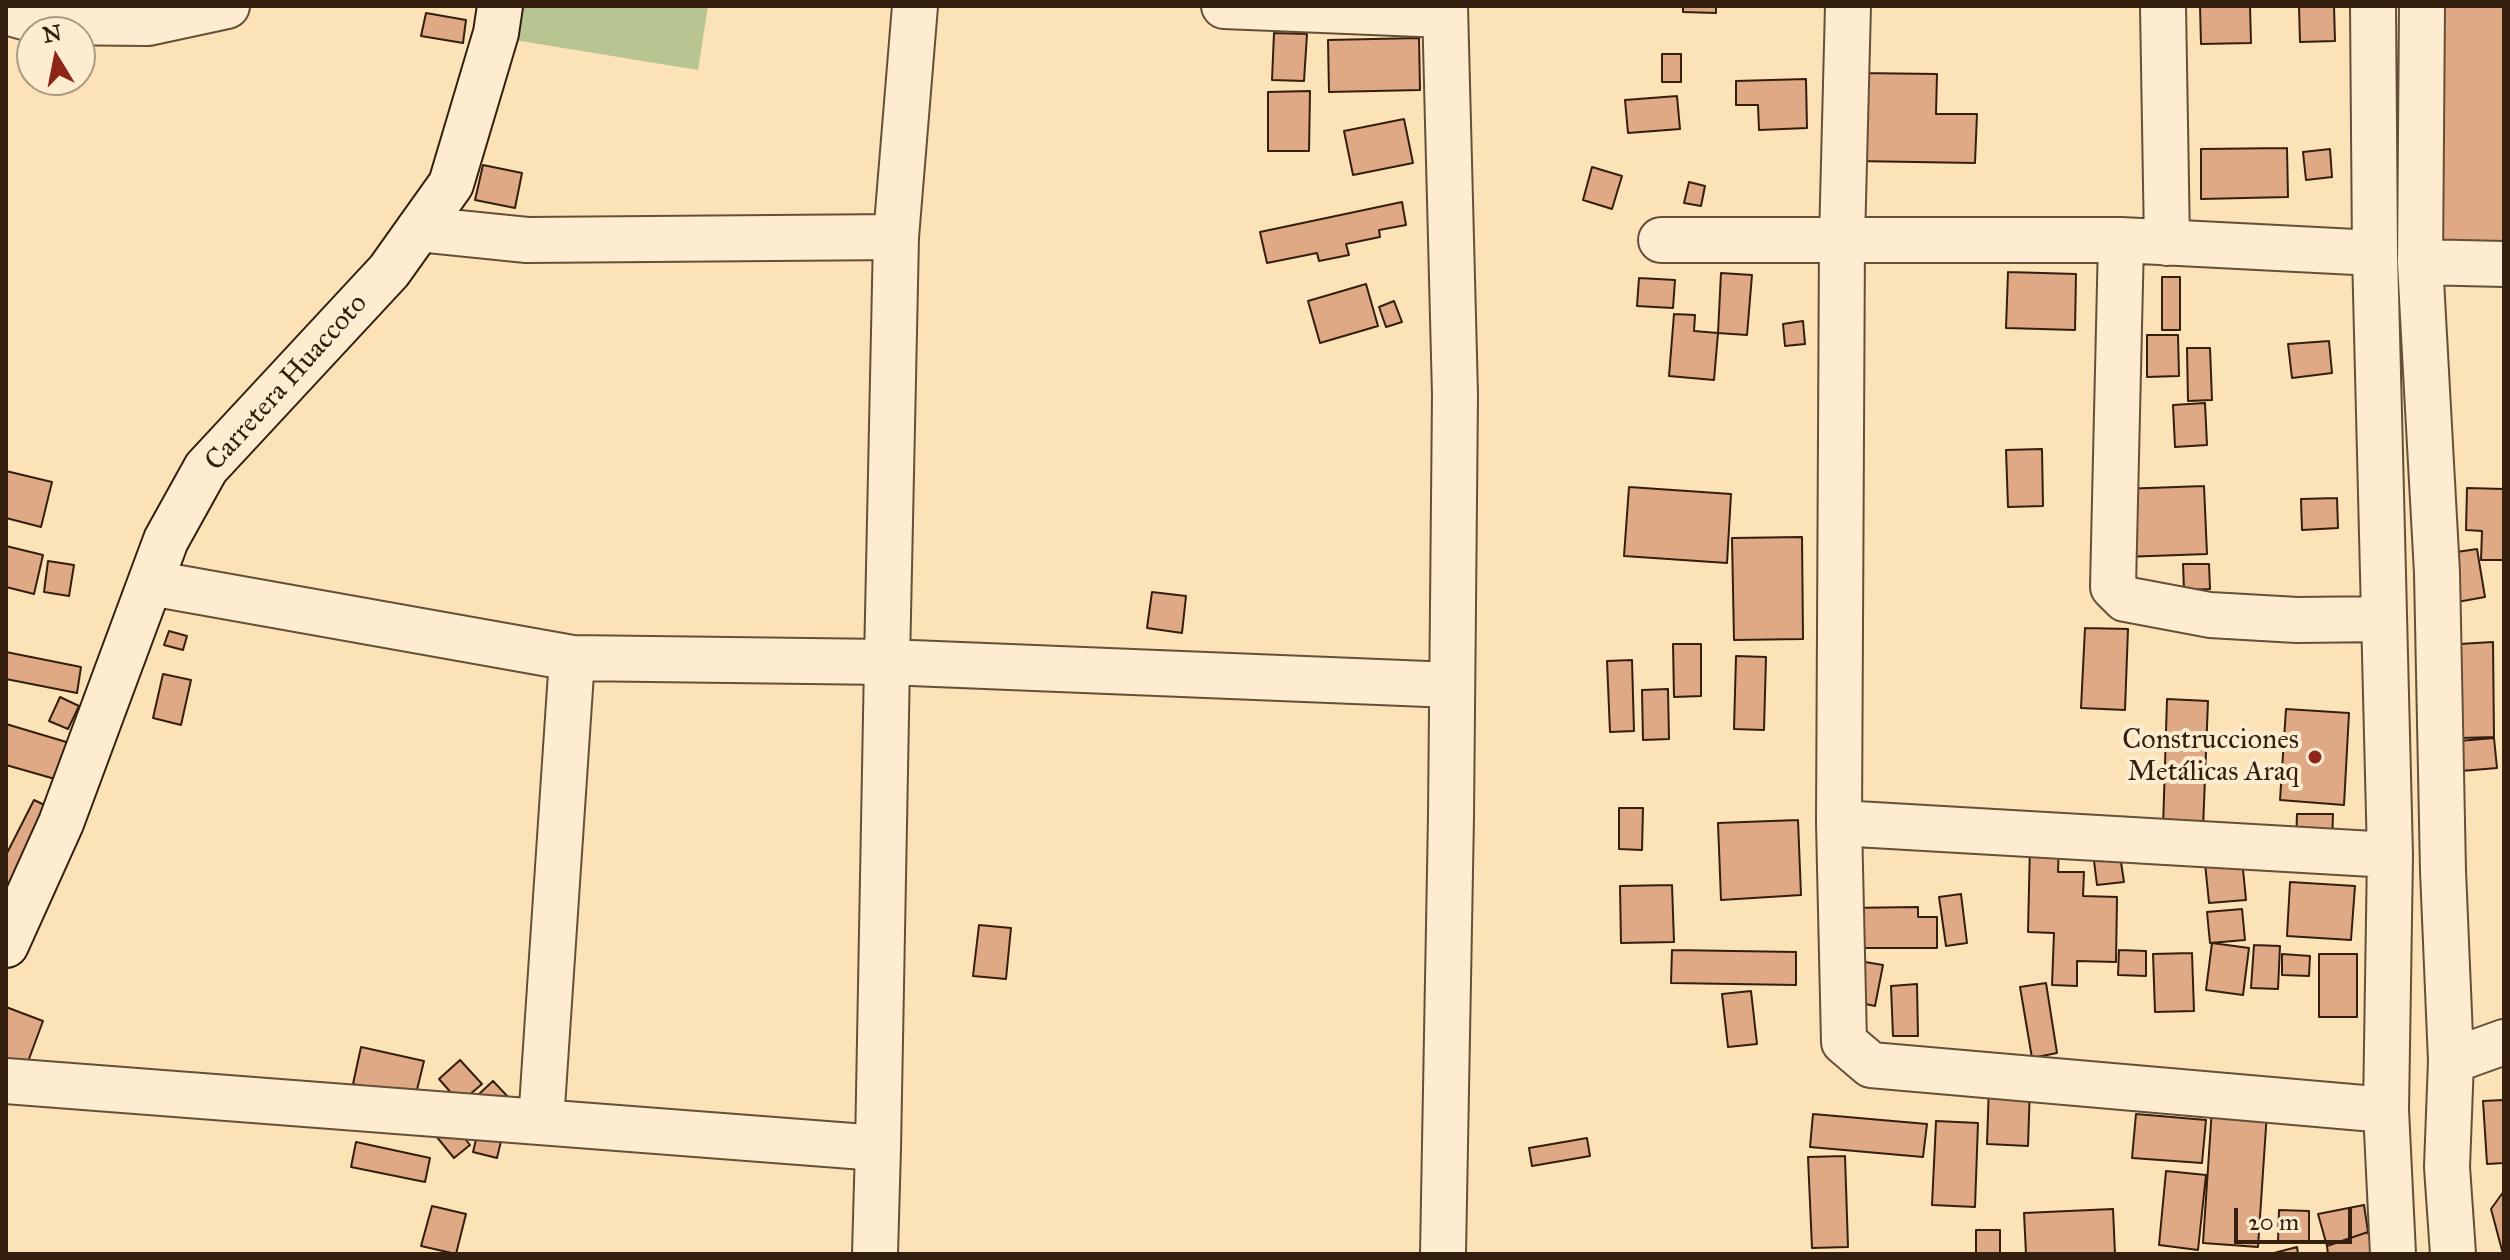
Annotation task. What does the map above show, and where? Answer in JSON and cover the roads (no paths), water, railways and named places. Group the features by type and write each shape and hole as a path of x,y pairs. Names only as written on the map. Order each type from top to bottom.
{"street":[{"path":"6,12 42,22 148,23 227,6"},
{"name":"Carretera Huaccoto","path":"6,945 61,823 166,540 206,468 389,271 451,184 496,33 500,6"},
{"path":"875,1254 896,237 915,6"},
{"path":"1224,6 1445,11 1455,395 1443,1254"},
{"path":"1848,6 1842,240 1839,823 1844,1042 1871,1065 2386,1110"},
{"path":"2163,6 2167,243"},
{"path":"2373,6 2375,253 2390,855 2386,1110 2393,1254"},
{"path":"2422,6 2420,262 2437,573 2443,871 2451,1061 2447,1167 2453,1254"},
{"path":"419,229 527,240 896,237"},
{"path":"1661,240 2121,240 2375,253"},
{"path":"2121,240 2113,587 2125,599 2210,615 2297,620 2384,599 2437,573"},
{"path":"2420,262 2504,264"},
{"path":"151,583 572,658 887,662 1452,685"},
{"path":"541,1122 572,658"},
{"path":"1839,823 2390,855"},
{"path":"2451,1061 2504,1042"},
{"path":"6,1081 878,1148"}],"place":[{"name":"Construcciones Metálicas Araq","path":"2315,757"}]}
